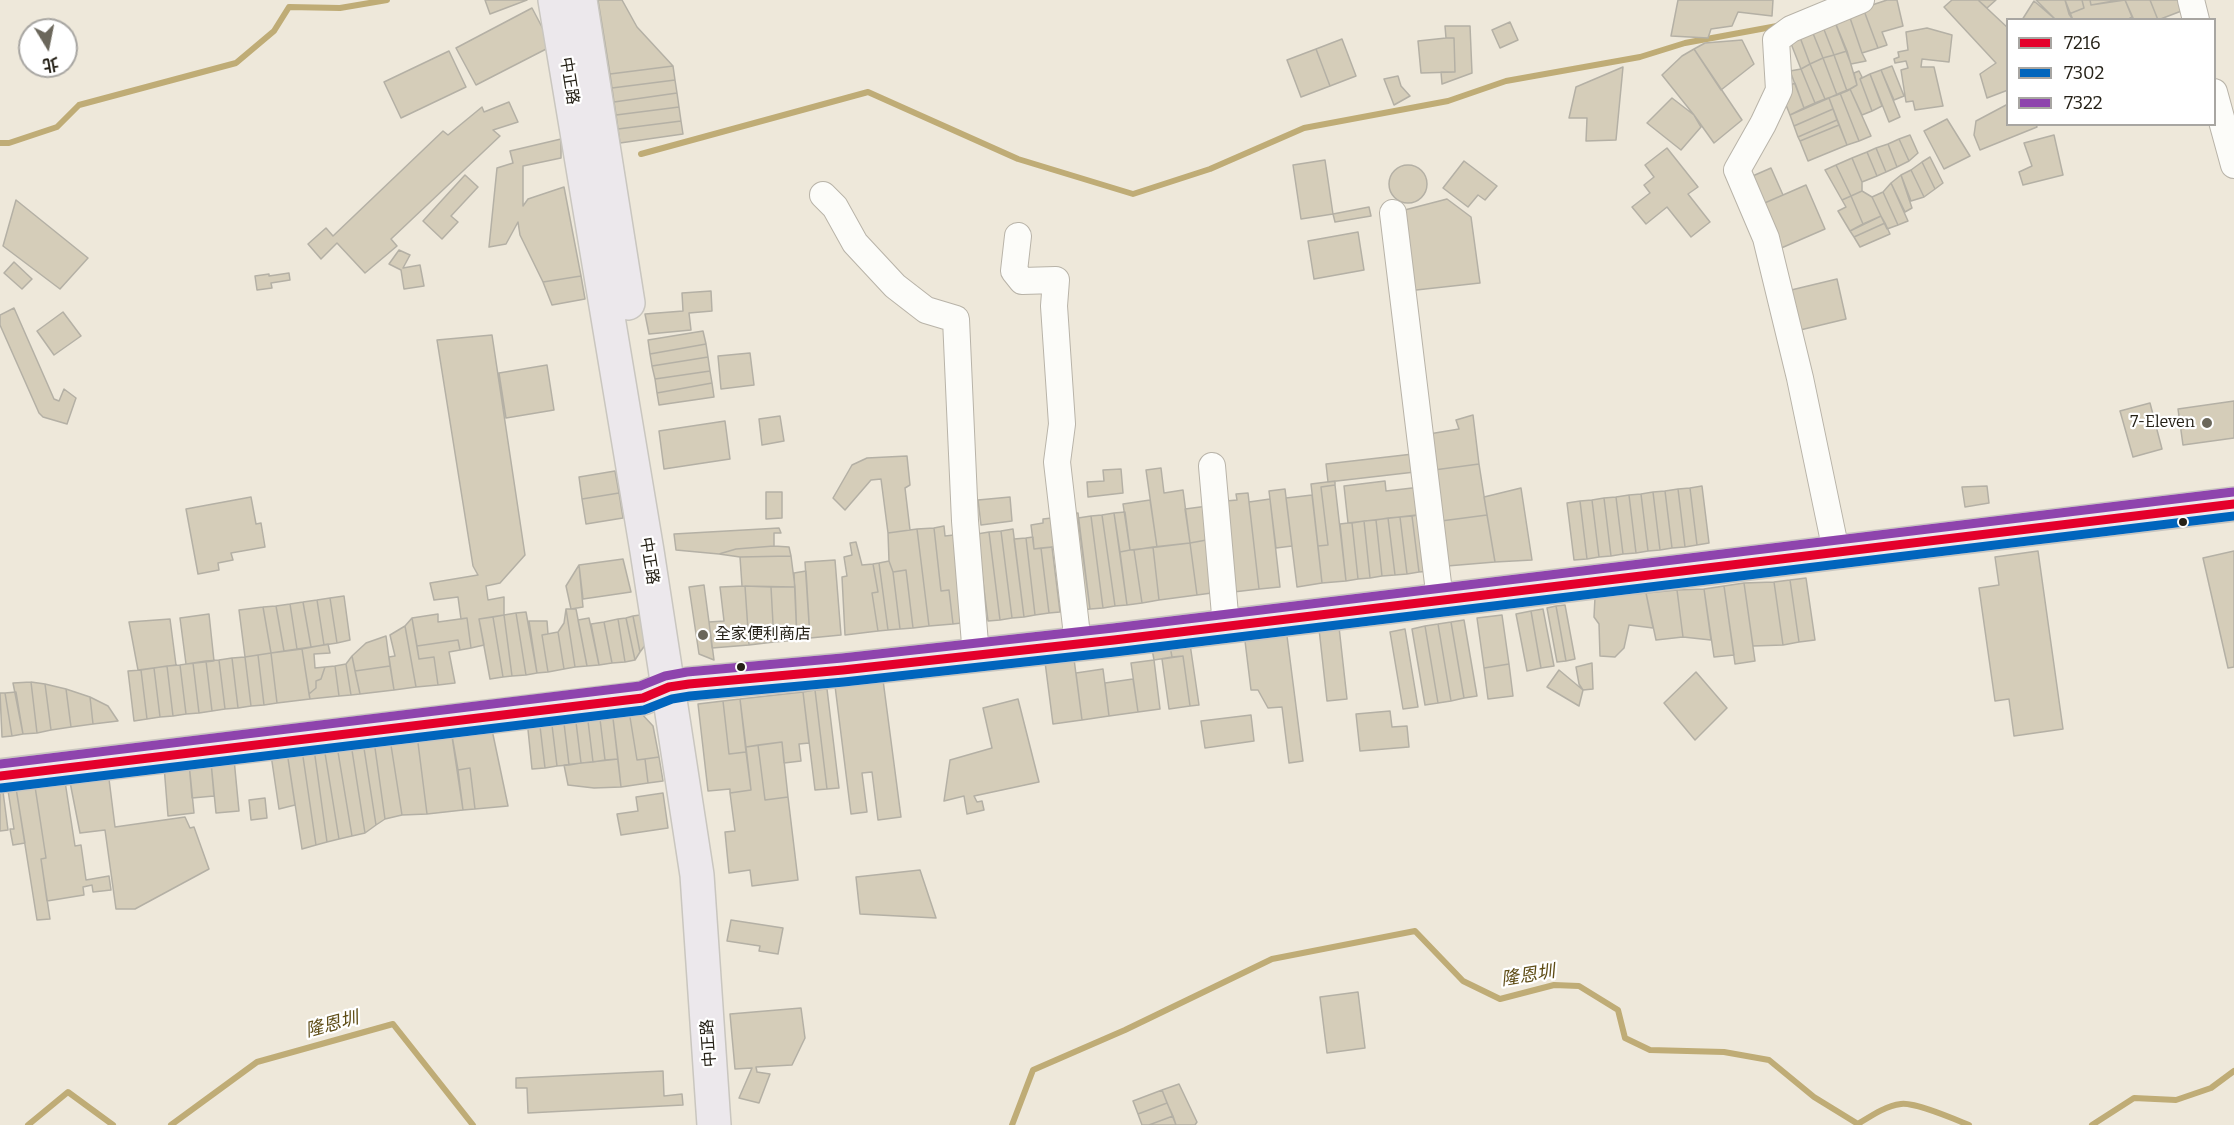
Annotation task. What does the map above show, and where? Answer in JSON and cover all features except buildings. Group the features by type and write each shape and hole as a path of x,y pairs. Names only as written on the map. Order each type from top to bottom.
{"main road":[{"name":"中正路","path":"555,0 679,686 699,738 719,876 735,1125"},
{"name":"中正路","path":"580,0 679,686 697,875 714,1125"},
{"path":"0,776 643,698 679,686 976,656 2234,504"},
{"path":"0,757 642,679 679,686"}],"street":[{"path":"1836,551 1800,378 1766,238 1737,170 1779,90 1776,40 1791,29 1861,0"},
{"path":"2191,0 2196,18"},
{"path":"2216,99 2234,165"},
{"path":"823,195 835,207 855,243 895,286 926,310 956,319 965,521 976,656"},
{"path":"1393,213 1440,600"},
{"path":"1018,236 1014,271 1022,281 1056,280 1054,306 1062,424 1057,462 1078,644"},
{"path":"1212,466 1226,626"}],"waterway":[{"path":"0,143 9,143 57,127 79,105 236,63 274,31 289,7 340,8 387,0"},
{"path":"641,154 868,92 1018,159 1133,194 1210,169 1304,128 1448,101 1506,81 1640,57 1685,43 1777,26"},
{"name":"隆恩圳","path":"1012,1125 1033,1070 1125,1030 1272,959 1415,931 1463,981 1500,999 1554,985 1579,986 1618,1010 1625,1038 1650,1050 1724,1052 1769,1060 1814,1097 1858,1124 1884,1109 1907,1104 1925,1108 1969,1125"},
{"name":"隆恩圳","path":"171,1125 257,1062 393,1024 473,1125"},
{"name":"隆恩圳","path":"2092,1125 2134,1098 2176,1100 2211,1088 2234,1071"},
{"name":"隆恩圳","path":"28,1125 68,1092 113,1125"}],"transit line":[{"name":"7322","path":"0,764 640,686 665,676 687,672 842,658 1113,628 2233,492"},
{"name":"7216","path":"0,776 643,698 669,687 689,684 843,670 1114,640 2234,504"},
{"name":"7302","path":"1,788 644,710 672,699 690,696 844,682 1115,652 2234,516"}],"place":[{"name":"7-Eleven","path":"2207,423"},
{"name":"全家便利商店","path":"703,635"}]}
